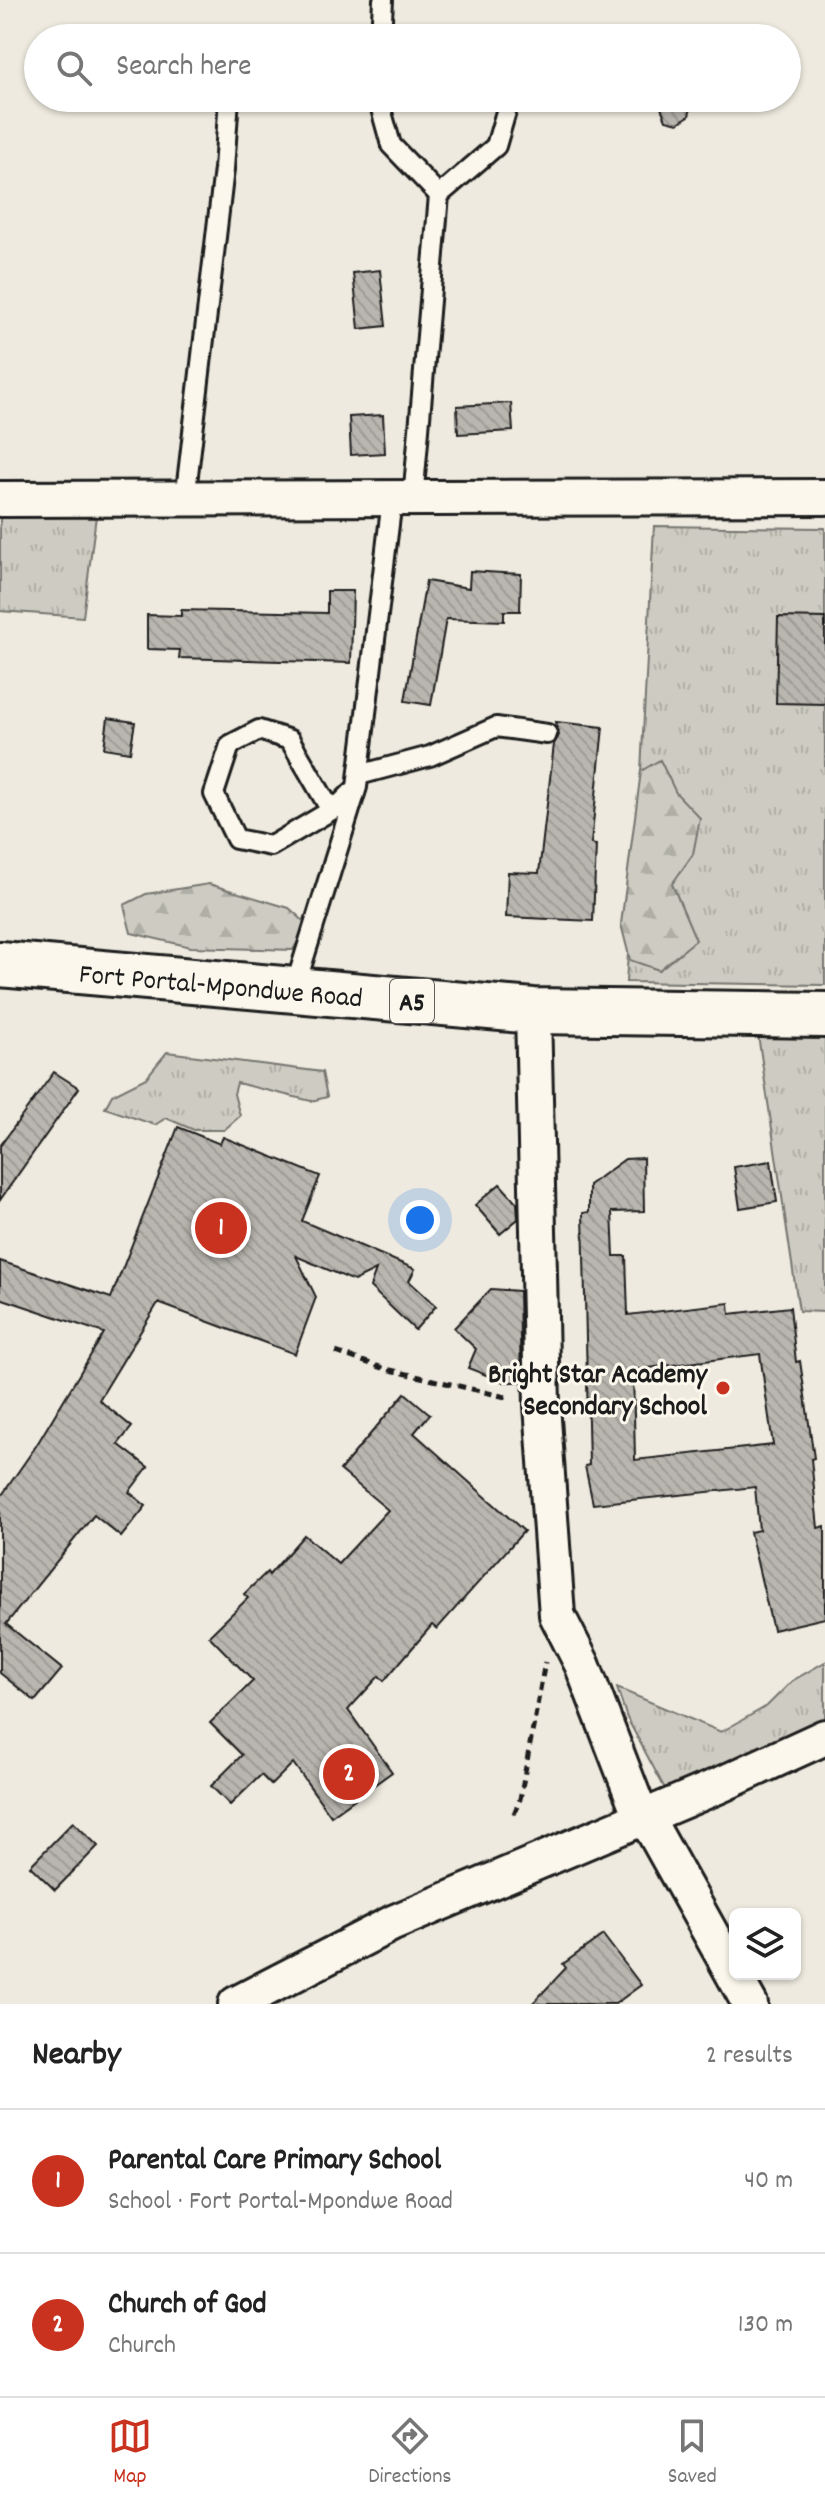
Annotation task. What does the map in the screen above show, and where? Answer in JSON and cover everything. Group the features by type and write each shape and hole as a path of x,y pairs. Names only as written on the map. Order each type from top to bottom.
{"highway":[{"name":"Fort Portal-Mpondwe Road","path":"0,964 533,1011 825,1015"}],"street":[{"path":"0,499 825,497"},
{"path":"533,1011 542,1405 557,1615 582,1664 641,1817 653,1830 750,2004"},
{"path":"236,2004 393,1923 825,1737"}],"lane":[{"path":"382,24 383,0"},
{"path":"185,500 228,112"},
{"path":"382,112 391,145 439,195"},
{"path":"294,990 358,781 402,500 439,195 496,146 506,112"},
{"path":"337,807 326,802 290,740 259,730 230,745 214,794 236,839 271,846 337,807 358,781 430,756 496,727 547,734"}],"path":[{"path":"336,1352 386,1369 542,1405"},
{"path":"514,1814 520,1799 538,1691 557,1615"}],"green space":[{"path":"97,508 83,617 0,611 0,512"},
{"path":"654,526 825,528 825,985 626,982"},
{"path":"660,760 676,793 700,818 693,854 672,884 696,940 659,970 630,960 621,924 641,771"},
{"path":"209,884 289,908 308,925 293,950 191,947 131,933 124,905 146,894"},
{"path":"757,1028 825,1031 825,1312 799,1311"},
{"path":"167,1052 322,1072 327,1097 311,1101 237,1083 234,1094 240,1116 224,1130 194,1130 166,1118 155,1125 105,1108 112,1095 146,1078"},
{"path":"825,1662 825,1738 696,1795 664,1787 627,1718 617,1688 721,1732 767,1706 792,1681"}],"building":[{"path":"663,112 690,112 678,123 666,120"},
{"path":"380,270 386,326 359,329 353,273"},
{"path":"511,403 513,431 458,434 457,406"},
{"path":"383,415 385,453 351,455 349,417"},
{"path":"470,571 521,574 520,611 504,611 504,621 446,619 431,705 405,701 426,581 469,588"},
{"path":"327,591 353,591 351,663 179,658 180,650 147,649 147,615 181,616 181,610 327,613"},
{"path":"778,617 825,618 825,704 776,703"},
{"path":"108,718 135,722 130,752 104,748"},
{"path":"556,722 603,727 591,844 596,845 593,921 506,917 508,872 539,873 554,744 559,735"},
{"path":"54,1072 79,1088 0,1200 0,1146"},
{"path":"178,1127 220,1144 223,1137 320,1176 302,1221 415,1269 409,1281 436,1306 415,1330 370,1287 376,1270 354,1281 296,1256 316,1297 295,1354 158,1303 99,1400 132,1427 118,1444 148,1467 129,1492 146,1506 121,1537 94,1515 6,1624 62,1669 35,1701 0,1673 0,1498 36,1446 104,1333 0,1298 0,1261 111,1298"},
{"path":"643,1158 644,1211 612,1212 614,1256 626,1256 628,1315 729,1303 730,1314 790,1307 796,1362 800,1361 814,1458 811,1459 818,1528 825,1526 825,1618 773,1630 750,1532 759,1530 755,1487 593,1504 585,1466 589,1465 583,1213 589,1212 589,1185 625,1159","holes":["760,1354 773,1445 635,1460 633,1370"]},
{"path":"771,1161 777,1202 740,1208 734,1167"},
{"path":"500,1184 517,1203 518,1219 500,1234 475,1205"},
{"path":"491,1289 519,1291 521,1382 504,1382 468,1368 476,1349 454,1328"},
{"path":"405,1393 430,1414 414,1433 524,1531 437,1629 432,1625 384,1681 379,1676 348,1710 392,1772 331,1816 293,1763 271,1785 261,1775 230,1805 211,1786 242,1755 210,1723 253,1681 209,1636 248,1598 244,1594 267,1572 269,1575 304,1535 338,1564 388,1510 340,1470"},
{"path":"73,1822 98,1846 55,1890 30,1866"},
{"path":"603,1935 641,1985 615,2004 532,2004 566,1968 563,1964"}],"place":[{"name":"Parental Care Primary School","path":"221,1228"},
{"name":"Bright Star Academy Secondary School","path":"723,1388"},
{"name":"Church of God","path":"349,1774"}]}
